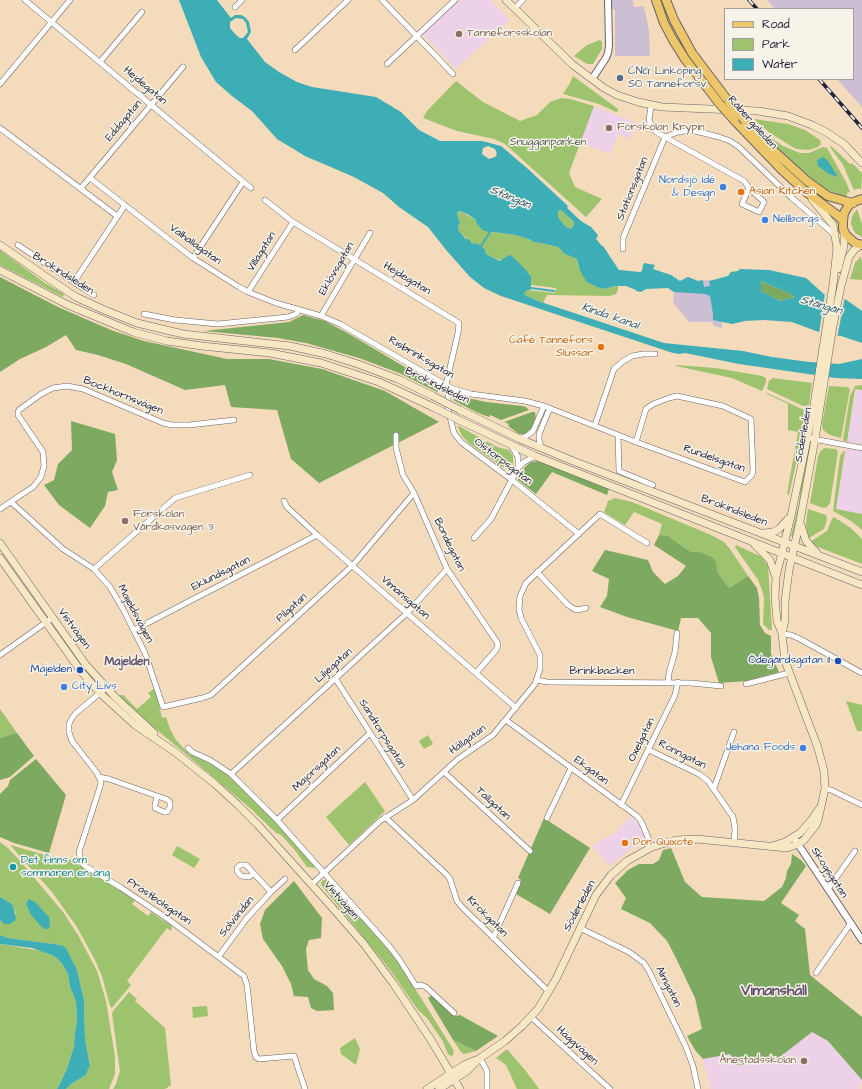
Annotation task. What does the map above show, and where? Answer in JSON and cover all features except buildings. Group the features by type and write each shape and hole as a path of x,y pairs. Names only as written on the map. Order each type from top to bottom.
{"main road":[{"path":"506,0 573,66 617,95 651,106 706,110 758,111 788,116 826,132 844,144 862,163"},
{"name":"Råbergaleden","path":"656,0 664,23 673,40 685,59 719,103 767,156 805,191 837,215 850,239 861,245"},
{"name":"Råbergaleden","path":"666,0 674,20 692,54 729,102 775,152 807,181 828,196 859,199"},
{"name":"Söderleden","path":"782,634 785,620 786,588 800,521 819,394 837,248 833,225 805,191"},
{"path":"843,225 844,213 859,199"},
{"name":"Söderleden","path":"833,285 842,252 843,225"},
{"name":"Brokindsleden","path":"0,245 76,297 130,320 163,330 183,334 290,346 326,354 358,364 398,379 541,448 862,572"},
{"name":"Söderleden","path":"819,394 841,286 849,258 854,250 861,245"},
{"name":"Brokindsleden","path":"0,270 68,305 133,332 188,344 270,353 321,363 353,372 434,407 535,456 862,585"},
{"name":"Söderleden","path":"439,1089 464,1065 480,1058 505,1041 531,1017 550,992 596,895 611,875 627,861 652,847 663,843 686,839 787,848 798,844 808,836 814,828 818,820 825,789 823,763 785,661 782,634 777,622 775,597 776,577 781,553 812,438"},
{"path":"760,533 773,532 779,529 791,516"},
{"path":"800,521 806,541 818,555"},
{"path":"752,542 770,560 776,577"},
{"name":"Vistvägen","path":"0,543 86,665 106,688 175,752"},
{"name":"Vistvägen","path":"0,558 80,670 100,693 135,724 175,752 215,784 238,805 312,884 364,944 393,983 431,1040 460,1089"},
{"name":"Söderleden","path":"770,847 794,837 804,828 822,805"},
{"name":"Söderleden","path":"427,1089 452,1076"}],"street":[{"name":"Hejdegatan","path":"25,0 251,188"},
{"path":"0,84 70,0"},
{"path":"235,7 242,0"},
{"path":"294,50 348,0"},
{"path":"382,0 453,74"},
{"path":"387,64 455,0"},
{"path":"515,8 523,0"},
{"path":"592,79 606,58 608,52 608,0"},
{"path":"100,62 142,12"},
{"name":"Eddagatan","path":"81,188 183,67"},
{"path":"651,106 649,117 651,125 656,132 744,180 749,188 764,202 759,212 742,204 749,188"},
{"path":"0,128 117,216"},
{"path":"665,137 678,132 691,130 719,137 734,143 792,198 832,232 836,239"},
{"name":"Stationsgatan","path":"623,249 623,238 665,137"},
{"name":"Valhallagatan","path":"90,178 193,258 248,292 299,310"},
{"path":"193,258 243,182"},
{"name":"Hejdegatan","path":"265,200 293,222 459,323"},
{"path":"74,282 125,205"},
{"name":"Villagatan","path":"248,292 293,222"},
{"name":"Eklövsgatan","path":"321,316 370,233"},
{"path":"18,245 94,295"},
{"path":"144,314 179,320 218,324 288,317 296,314 299,310"},
{"name":"Risbrinksgatan","path":"299,310 321,316 358,333 449,386 476,395 525,401 544,406 618,435"},
{"name":"Olstorpsgatan","path":"459,323 448,397 448,409 454,433 467,448 512,480 579,534"},
{"path":"595,425 614,369 632,356 655,354"},
{"name":"Bockhornsvägen","path":"0,509 33,487 41,477 44,466 43,452 18,415 18,412 41,394 52,388 67,386 84,389 172,425 189,425 234,420"},
{"name":"Rundelsgatan","path":"618,435 636,442 746,482 752,475 751,419 723,406 677,396 653,404 646,409 636,442"},
{"path":"520,439 533,431 544,406"},
{"path":"541,448 539,434 550,408"},
{"name":"Bondegatan","path":"396,435 396,448 403,475 414,493 447,569 498,645 496,650 476,673"},
{"path":"618,435 619,471 653,485"},
{"path":"812,438 862,448"},
{"path":"511,445 518,457 518,468"},
{"path":"474,538 491,519 518,468 524,462 535,456"},
{"path":"94,569 175,498 250,475"},
{"name":"Pilgatan","path":"163,707 211,695 343,575 414,493"},
{"name":"Vimansgatan","path":"284,501 287,507 318,535 516,708"},
{"name":"Majeldsvägen","path":"11,502 63,549 94,569 117,599 134,630 152,673 163,707"},
{"name":"Hällgatan","path":"312,884 372,828 413,800 458,759 493,735 537,680 540,669 540,656 521,618 518,605 524,587 538,572 600,514 646,543"},
{"name":"Eklundsgatan","path":"134,630 318,535"},
{"name":"Liljegatan","path":"231,774 407,613 447,569"},
{"path":"538,572 568,605 578,610 586,608"},
{"path":"0,655 52,618"},
{"path":"668,682 675,652 677,634"},
{"path":"782,634 791,635 800,639 862,673"},
{"path":"746,684 789,673"},
{"name":"Sandtorpsgatan","path":"335,678 413,800"},
{"name":"Brinkbacken","path":"537,680 547,682 678,682 721,686"},
{"name":"Oxelgatan","path":"620,805 649,750 675,695 678,682"},
{"path":"106,688 72,718 69,729 72,742 99,777 157,796"},
{"name":"Ekgatan","path":"506,720 640,819 652,847"},
{"path":"714,788 734,732"},
{"name":"Majorsgatan","path":"277,820 370,733"},
{"name":"Vistvägen","path":"188,748 192,752 210,760 231,774 277,820 389,946 416,986 421,985 426,987 454,1013"},
{"name":"Rönngatan","path":"649,750 699,774 708,781 733,817 735,829 734,843"},
{"path":"547,818 571,768"},
{"name":"Tallgatan","path":"444,772 530,850"},
{"name":"Prästbolsgatan","path":"99,777 100,787 79,852 81,862 168,919 244,976 247,985 254,1051 256,1057 259,1059 294,1056 305,1089"},
{"path":"825,789 831,790 862,805"},
{"name":"Krokgatan","path":"386,817 445,873 450,879 457,901 493,938 550,992"},
{"name":"Skogsgatan","path":"794,837 850,923 861,937"},
{"path":"828,889 855,851"},
{"path":"253,874 271,892"},
{"name":"Solvändan","path":"219,956 247,918 285,879"},
{"path":"493,938 518,883"},
{"path":"816,973 850,923"},
{"name":"Almgatan","path":"580,928 629,952 644,964 652,977 686,1047 693,1066 698,1089"},
{"name":"Häggvägen","path":"531,1017 610,1089"},
{"path":"480,1058 487,1071 487,1089"}],"shaded area":[{"name":"Tanneforsskolan","path":"459,0 491,0 510,20 456,69 423,34"},
{"path":"611,0 633,0 634,7 644,6 649,31 650,56 615,56 615,10 612,9"},
{"path":"767,0 862,0 862,107 838,80 854,80 854,8 774,8"},
{"name":"Förskolan Krypin","path":"594,106 636,123 630,138 618,134 610,154 580,142"},
{"path":"688,277 698,281 714,280 716,320 722,322 722,328 714,326 712,322 689,322 673,302 674,292 680,281"},
{"path":"856,389 862,390 862,444 847,442"},
{"path":"846,449 862,451 862,514 836,509"},
{"path":"630,816 637,822 647,841 632,848 609,866 592,846 615,833"},
{"name":"Ånestadsskolan","path":"812,1032 828,1041 862,1080 859,1089 711,1089 703,1059 730,1054 738,1065 776,1060"}],"green space":[{"path":"600,40 602,42 602,49 593,64 587,64 574,56 587,45"},
{"path":"573,76 618,109 618,111 616,112 599,104 563,94"},
{"name":"Snugganparken","path":"456,81 483,102 520,121 537,115 550,102 561,98 594,106 569,173 575,187 602,199 586,217 505,144 494,139 457,131 423,118 427,111"},
{"path":"754,119 788,124 805,130 820,140 821,144 818,147 809,150 796,149 770,133"},
{"path":"761,131 783,146 800,153 809,153 823,147 827,148 846,182 850,192 847,193 847,197 818,185"},
{"path":"831,146 862,173 861,191 860,188 854,190 843,165 830,147"},
{"path":"857,209 862,224 862,237 855,233 851,224 852,216"},
{"path":"561,210 574,222 574,226 571,229 566,227 560,220 558,211"},
{"path":"460,211 476,220 490,232 516,235 533,242 558,247 565,254 577,259 580,271 594,285 606,289 618,286 616,294 609,296 547,295 543,303 525,295 524,294 527,290 555,293 556,288 531,285 531,276 526,272 526,270 492,257 486,254 485,249 478,244 471,243 459,231 457,214"},
{"path":"0,250 45,283 64,294 63,297 0,265"},
{"path":"861,256 862,280 850,279 855,263"},
{"path":"0,277 58,307 111,330 144,341 227,359 269,359 322,369 385,391 439,422 319,483 291,459 277,410 231,407 225,385 185,390 126,364 76,350 66,335 46,347 20,359 0,372"},
{"path":"761,281 795,297 780,301 761,291"},
{"path":"303,315 325,321 440,388 437,392 399,373 359,358 306,343 278,338 204,331 289,322"},
{"path":"676,365 716,368 762,376 766,378 766,382 762,391 732,378"},
{"path":"773,378 812,383 809,405 803,406 767,389 769,381"},
{"path":"862,385 862,390 855,389 847,442 843,440 850,396 855,386"},
{"path":"829,386 847,387 850,389 841,438 830,435 823,430 822,424"},
{"path":"765,393 804,410 807,413 789,495 787,494 798,432 788,430 788,404"},
{"path":"456,397 522,406 529,410 501,420 490,415 489,417 478,413 453,400"},
{"path":"535,412 536,420 532,428 525,434 519,434 508,426 509,424 504,422"},
{"path":"71,421 115,434 117,460 112,472 118,490 108,492 105,506 90,528 59,505 44,485 54,480 58,464 72,450"},
{"path":"457,425 497,447 509,450 513,456 513,463 510,469 505,469 469,443 462,436"},
{"path":"810,448 793,537 791,536"},
{"path":"824,448 836,449 838,452 830,503 827,507 823,508 810,503 818,457"},
{"path":"844,451 836,509 862,514 862,530 851,521 833,511 840,456"},
{"path":"538,461 609,489 607,495 552,472 536,494 518,480 518,476 531,462"},
{"path":"615,498 632,502 711,535 724,542 748,576 729,588 718,573 716,563 699,552 691,552 668,536 659,535 662,524 634,512 625,525 604,512 608,501"},
{"path":"808,509 826,515 827,519 824,529 809,538 806,523"},
{"path":"834,517 851,528 862,539 862,564 818,547 810,542 827,531"},
{"path":"659,535 668,536 691,552 699,552 712,557 716,562 718,573 729,588 748,576 757,588 760,625 765,633 771,636 771,654 779,672 747,681 719,683 711,657 711,633 698,618 681,618 678,631 627,617 600,607 607,596 609,579 592,571 605,550 648,560 653,572 665,584 678,576 686,566 654,545"},
{"path":"736,545 762,557 768,566 772,630 769,630 763,624 764,597 758,580 735,547"},
{"path":"155,688 162,718 166,717 176,740 187,752 222,770 277,823 316,868 307,867 294,849 281,835 276,833 250,808 150,724 119,695 123,695 137,709 151,697 148,693"},
{"path":"846,701 862,705 862,731 857,731"},
{"path":"0,709 17,733 0,738"},
{"path":"17,733 34,756 10,777 0,780 0,738"},
{"path":"428,735 433,744 424,749 419,741"},
{"path":"36,759 66,795 49,853 14,843 0,837 0,794 8,786 10,780"},
{"path":"365,782 385,811 349,845 326,817"},
{"path":"544,818 590,848 550,914 516,894 521,880 518,878"},
{"path":"0,842 20,861 63,912 78,935 97,971 106,1001 115,1057 115,1074 109,1089 66,1089 71,1084 86,1075 90,1063 85,1039 84,1000 77,970 71,958 61,945 8,938 0,935 0,920 4,924 16,913 12,904 0,897"},
{"path":"10,845 45,855 71,860 135,900 132,904 148,916 151,912 172,926 171,931 167,928 127,981 131,985 112,1008 110,1006 102,976 77,927 52,892"},
{"path":"177,846 200,859 194,868 172,855"},
{"path":"671,848 685,882 702,897 764,901 782,887 791,864 792,854 801,860 806,866 781,903 799,915 795,921 805,929 810,975 862,1017 862,1080 828,1041 812,1032 776,1060 738,1065 730,1054 703,1059 695,1050 687,1036 702,1029 695,998 675,956 667,941 650,923 621,909 626,898 615,883 628,870 639,864 653,864 659,860 663,850"},
{"path":"323,880 328,880 396,958 454,1051 453,1055 451,1056 448,1054 442,1040 427,1018 418,1010 391,971 322,886 321,883"},
{"path":"294,881 322,918 321,938 309,940 306,949 308,970 314,979 327,986 333,993 334,1010 317,1011 311,1008 308,997 294,996 291,984 282,966 263,939 260,924 265,910"},
{"path":"0,944 42,951 57,958 68,974 70,987 76,1001 77,1020 74,1047 67,1069 57,1089 0,1089"},
{"path":"129,992 137,999 135,1001 165,1028 171,1085 165,1089 113,1089 120,1071 112,1014"},
{"path":"432,995 445,1008 456,1016 460,1015 498,1036 476,1051 453,1040 428,998"},
{"path":"207,1006 208,1016 193,1018 192,1007"},
{"path":"355,1038 360,1049 356,1065 341,1054 340,1048"},
{"path":"453,1040 476,1051 464,1054"},
{"path":"507,1049 539,1089 517,1089 506,1065 496,1058"}],"water":[{"name":"Stångån","path":"179,0 217,0 231,18 235,15 245,17 249,22 251,32 247,39 265,62 297,82 312,87 376,97 401,112 419,130 440,141 482,141 501,146 568,206 567,208 581,221 591,227 598,235 596,239 603,246 619,270 640,272 642,271 644,263 655,265 653,269 671,275 680,281 688,277 698,281 703,280 704,287 710,286 709,281 728,276 731,272 738,271 740,269 769,270 806,278 825,295 845,299 862,311 862,343 841,336 824,334 792,322 764,320 745,321 732,324 713,320 710,296 705,294 674,292 668,288 646,289 641,292 626,286 614,286 606,289 597,287 587,282 580,271 577,259 565,254 558,247 533,242 516,235 484,231 477,224 476,220 460,211 458,212 457,214 460,224 458,225 459,231 466,239 470,240 471,243 478,244 485,249 486,254 500,261 509,255 512,256 531,276 531,288 530,290 527,290 524,294 525,295 538,301 664,343 743,351 809,362 839,364 862,359 862,379 836,378 739,364 685,353 673,353 501,296 484,288 470,277 428,227 399,207 383,193 354,177 305,156 277,139 252,111 216,82 201,57","holes":["236,18 243,19 246,23 248,32 243,38 236,35 230,28 230,22","488,146 495,149 497,154 495,157 489,159 482,154 483,148","561,210 574,222 571,229 566,227 560,220 558,211","761,281 795,297 780,301 761,291"]},
{"path":"823,157 828,161 838,177 829,174 818,166 817,160"},
{"path":"0,897 12,904 14,909 16,920 10,924 4,924 0,920"},
{"path":"29,899 35,902 49,917 49,929 45,929 41,926 31,915 26,904"},
{"path":"0,935 8,938 61,945 66,948 77,970 84,1000 85,1039 90,1065 86,1075 71,1084 66,1089 57,1089 67,1069 74,1047 77,1020 76,1001 70,987 68,974 57,958 32,948 0,944"}],"pier":[{"path":"825,293 845,297 837,338 819,334"}],"waterway":[{"path":"481,246 490,232"},
{"path":"531,288 554,291"}],"railway":[{"path":"749,0 756,8"},
{"path":"820,80 862,128"}],"place":[{"name":"Tanneforsskolan","path":"459,34"},
{"name":"CNG Linköping SO Tanneforsv.","path":"620,78"},
{"name":"Förskolan Krypin","path":"609,128"},
{"name":"Nordsjö Idé & Design","path":"723,187"},
{"name":"Asian Kitchen","path":"741,192"},
{"name":"Nellborgs","path":"765,220"},
{"name":"Café Tannefors Slussar","path":"601,347"},
{"name":"Förskolan Vårdkasvägen 3","path":"125,521"},
{"name":"Ödegårdsgatan 11","path":"838,661"},
{"name":"Majelden","path":"80,670"},
{"name":"City Livs","path":"64,687"},
{"name":"Jehana Foods","path":"803,748"},
{"name":"Don Quixote","path":"625,843"},
{"name":"Det finns om sommaren en äng","path":"13,867"},
{"name":"Ånestadsskolan","path":"804,1061"}],"district":[{"name":"Majelden","path":"127,662"},
{"name":"Vimanshäll","path":"774,992"}],"water label":[{"name":"Kinda kanal","path":"610,317"}]}
